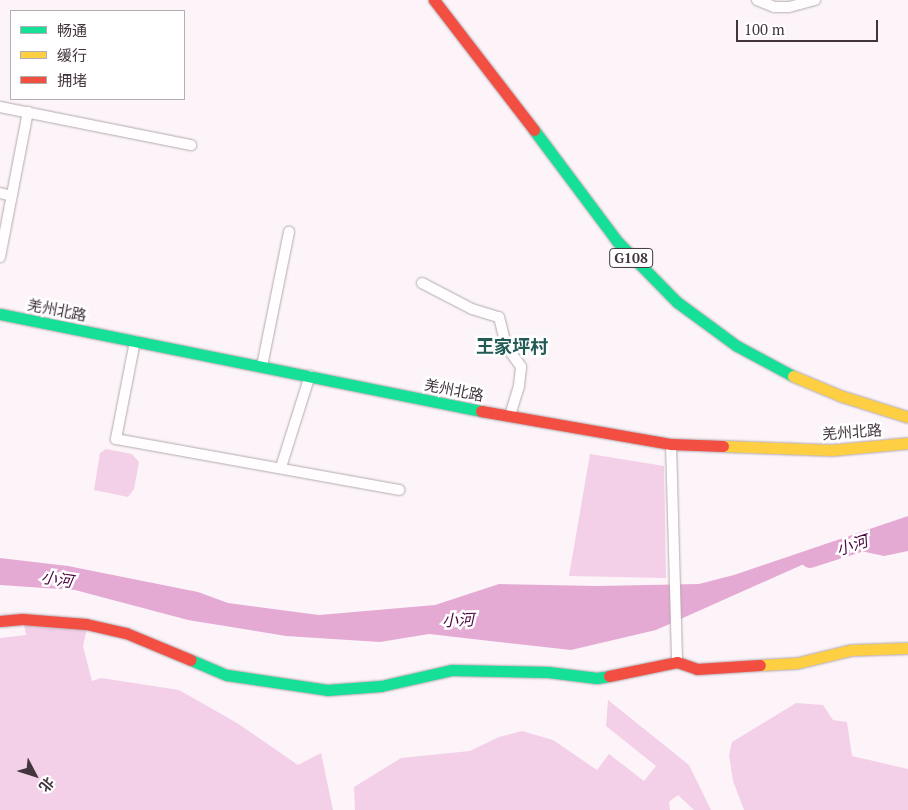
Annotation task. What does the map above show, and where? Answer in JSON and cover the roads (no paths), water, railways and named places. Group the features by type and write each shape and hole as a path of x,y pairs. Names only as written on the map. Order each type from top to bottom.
{"main road":[{"name":"G108","path":"434,0 465,36 617,241 677,302 737,346 795,377 841,396 908,417"},
{"name":"羌州北路","path":"0,314 510,416 671,444 832,450 908,443"},
{"path":"0,621 22,619 86,624 126,633 227,675 327,690 381,686 452,670 548,672 597,678 678,657 697,669 797,663 851,650 908,648"}],"street":[{"path":"756,0 774,7 789,7 815,0"},
{"path":"0,107 191,145"},
{"path":"0,257 28,112"},
{"path":"0,193 12,196"},
{"path":"262,366 289,232"},
{"path":"422,283 472,309 499,317 506,346 521,367 520,386 510,416"},
{"path":"135,341 116,439 281,466 399,490"},
{"path":"281,466 310,375"},
{"path":"671,444 677,580 678,657"}],"water":[{"path":"908,516 908,551 884,556 842,547 656,630 571,650 429,634 380,642 286,636 188,620 75,590 0,585 0,558 68,566 198,592 228,603 319,615 435,605 499,584 597,586 699,584 734,575"}],"waterway":[{"name":"小河","path":"810,559 875,538 908,533"}],"district":[{"name":"王家坪村","path":"512,346"}]}
